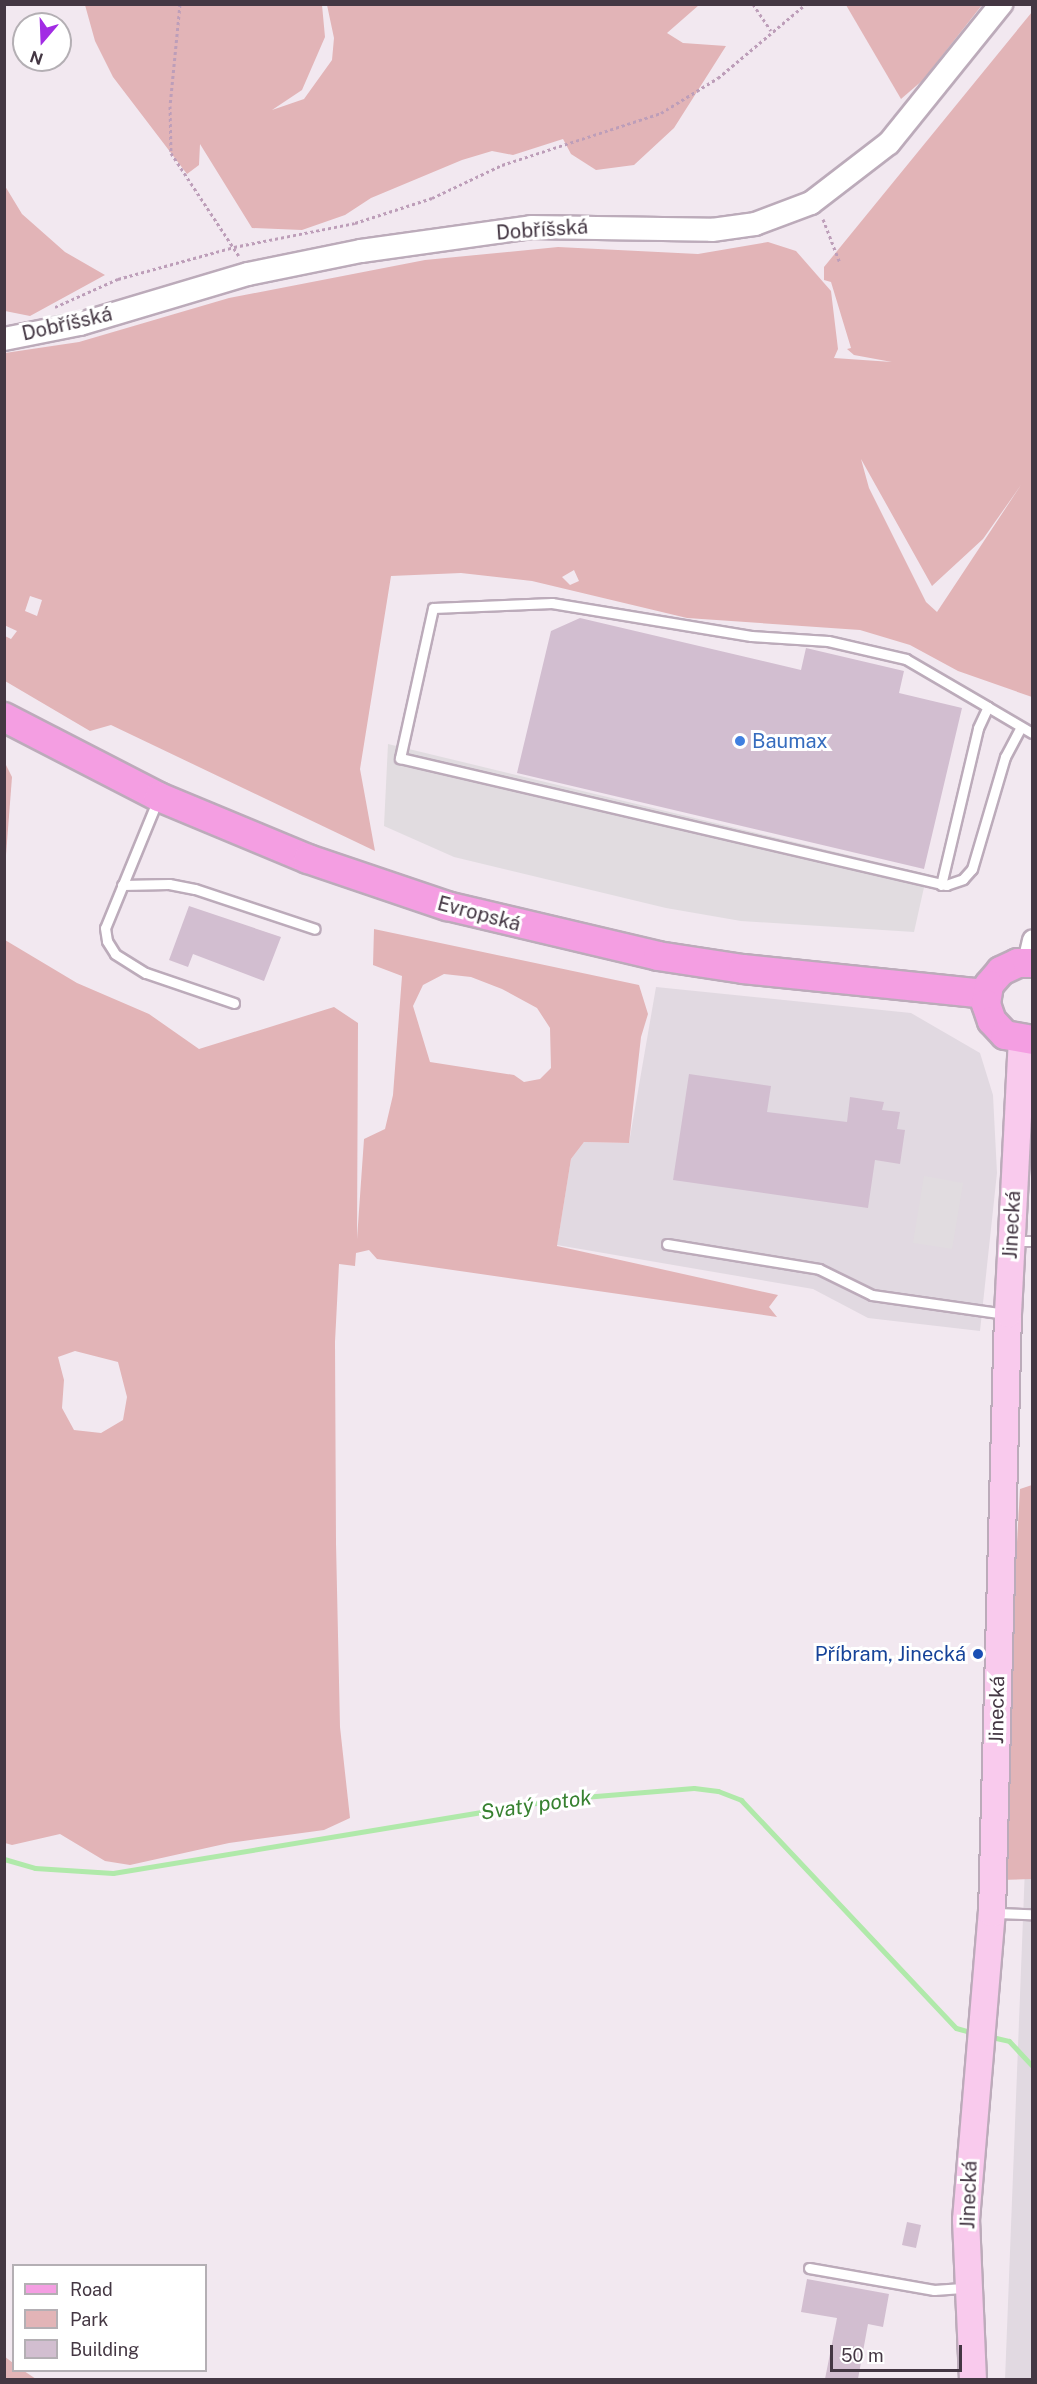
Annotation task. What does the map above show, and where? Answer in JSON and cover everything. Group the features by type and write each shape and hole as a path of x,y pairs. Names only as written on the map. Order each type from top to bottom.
{"main road":[{"name":"Evropská","path":"4,717 159,797 376,884 568,938 743,969 987,994"},
{"path":"1027,1040 1005,1035 992,1021 987,994 1001,971 1031,955"},
{"name":"Jinecká","path":"973,2379 969,2288 969,2167 987,2000 992,1913 1008,1314 1022,1241 1027,1040"}],"street":[{"name":"Dobříšská","path":"4,339 80,324 248,274 361,251 531,227 712,230 755,224 811,202 905,126 1001,4"}],"lane":[{"path":"1021,727 1005,757 972,869 957,883 941,885 400,758 433,608 552,603 751,636 828,640 906,659 1032,733"},
{"path":"941,885 978,728 988,707"},
{"path":"159,797 105,928 107,941 115,954 146,973 234,1003"},
{"path":"122,885 169,884 195,889 315,929"},
{"path":"667,1244 819,1269 872,1294 1008,1314"},
{"path":"992,1913 1032,1914"},
{"path":"809,2268 934,2290 969,2288"}],"path":[{"path":"180,4 170,106 171,153 234,247"},
{"path":"753,4 771,31"},
{"path":"52,309 118,279 234,247 355,223 432,198 538,151 661,113 718,78 771,31 806,4"},
{"path":"811,202 826,224 840,263"}],"shaded area":[{"path":"388,744 927,874 914,932 741,921 666,908 454,857 384,826"},
{"path":"656,987 911,1013 980,1053 993,1095 997,1173 980,1331 868,1318 813,1289 557,1245 571,1159 584,1142 629,1143"},
{"path":"924,1176 963,1183 952,1249 913,1243"},
{"path":"1025,1867 1032,1867 1032,2379 1005,2380"}],"green space":[{"path":"85,5 322,5 325,37 302,90 272,110 304,99 332,60 334,38 327,5 699,5 667,33 683,43 726,46 674,128 634,165 596,170 571,154 563,139 513,155 492,151 462,160 371,198 345,215 302,230 252,228 200,144 199,165 187,174 113,77 95,41"},
{"path":"846,5 982,5 923,80 901,99"},
{"path":"1032,12 1032,697 958,671 910,645 860,630 687,618 532,581 461,573 391,576 360,769 375,851 111,725 90,731 5,681 5,636 11,639 17,631 4,625 5,353 79,342 229,298 425,260 558,247 698,254 768,242 796,251 831,291 838,349 834,358 892,362 854,355 847,349 851,348 831,282 824,280 824,267","holes":["861,459 932,586 983,539 1021,485 937,612 926,602 869,488","574,570 579,581 570,585 562,577","30,596 42,600 37,616 25,611"]},
{"path":"5,186 22,214 65,252 105,275 30,316 5,311"},
{"path":"5,763 12,777 5,868"},
{"path":"374,929 639,985 648,1014 641,1037 629,1143 584,1142 571,1159 557,1246 778,1295 769,1307 777,1317 377,1259 369,1250 356,1253 355,1266 339,1264 335,1342 336,1543 340,1727 350,1818 324,1830 229,1843 130,1865 105,1861 60,1834 12,1845 5,1843 5,940 77,983 149,1014 199,1049 334,1007 358,1023 357,1239 364,1139 385,1129 393,1095 402,976 373,965","holes":["444,974 471,977 502,989 537,1008 550,1028 551,1068 540,1079 524,1082 514,1075 430,1062 413,1006 423,985","75,1351 118,1362 127,1397 123,1420 101,1433 74,1430 62,1408 64,1380 58,1357"]},
{"path":"1032,1485 1032,1879 998,1880 1020,1489"},
{"path":"4,2356 12,2362 12,2372 26,2372 36,2379 5,2379"}],"building":[{"name":"Baumax","path":"580,618 801,670 806,648 904,671 899,693 962,708 924,869 517,773 551,631"},
{"path":"189,906 281,937 264,981 193,954 188,967 169,960"},
{"path":"689,1074 771,1086 767,1112 847,1122 850,1097 884,1102 882,1110 900,1112 897,1129 905,1130 900,1164 875,1160 868,1208 673,1180"},
{"path":"907,2222 921,2225 916,2248 902,2245"},
{"path":"807,2279 889,2294 883,2327 868,2324 858,2379 825,2379 837,2318 801,2312"}],"waterway":[{"name":"Svatý potok","path":"4,1859 35,1868 113,1873 559,1799 694,1788 718,1791 741,1800 956,2028 973,2033"},
{"name":"Svatý potok","path":"996,2038 1009,2041 1032,2066"}],"place":[{"name":"Baumax","path":"740,741"},
{"name":"Příbram, Jinecká","path":"978,1654"}]}
